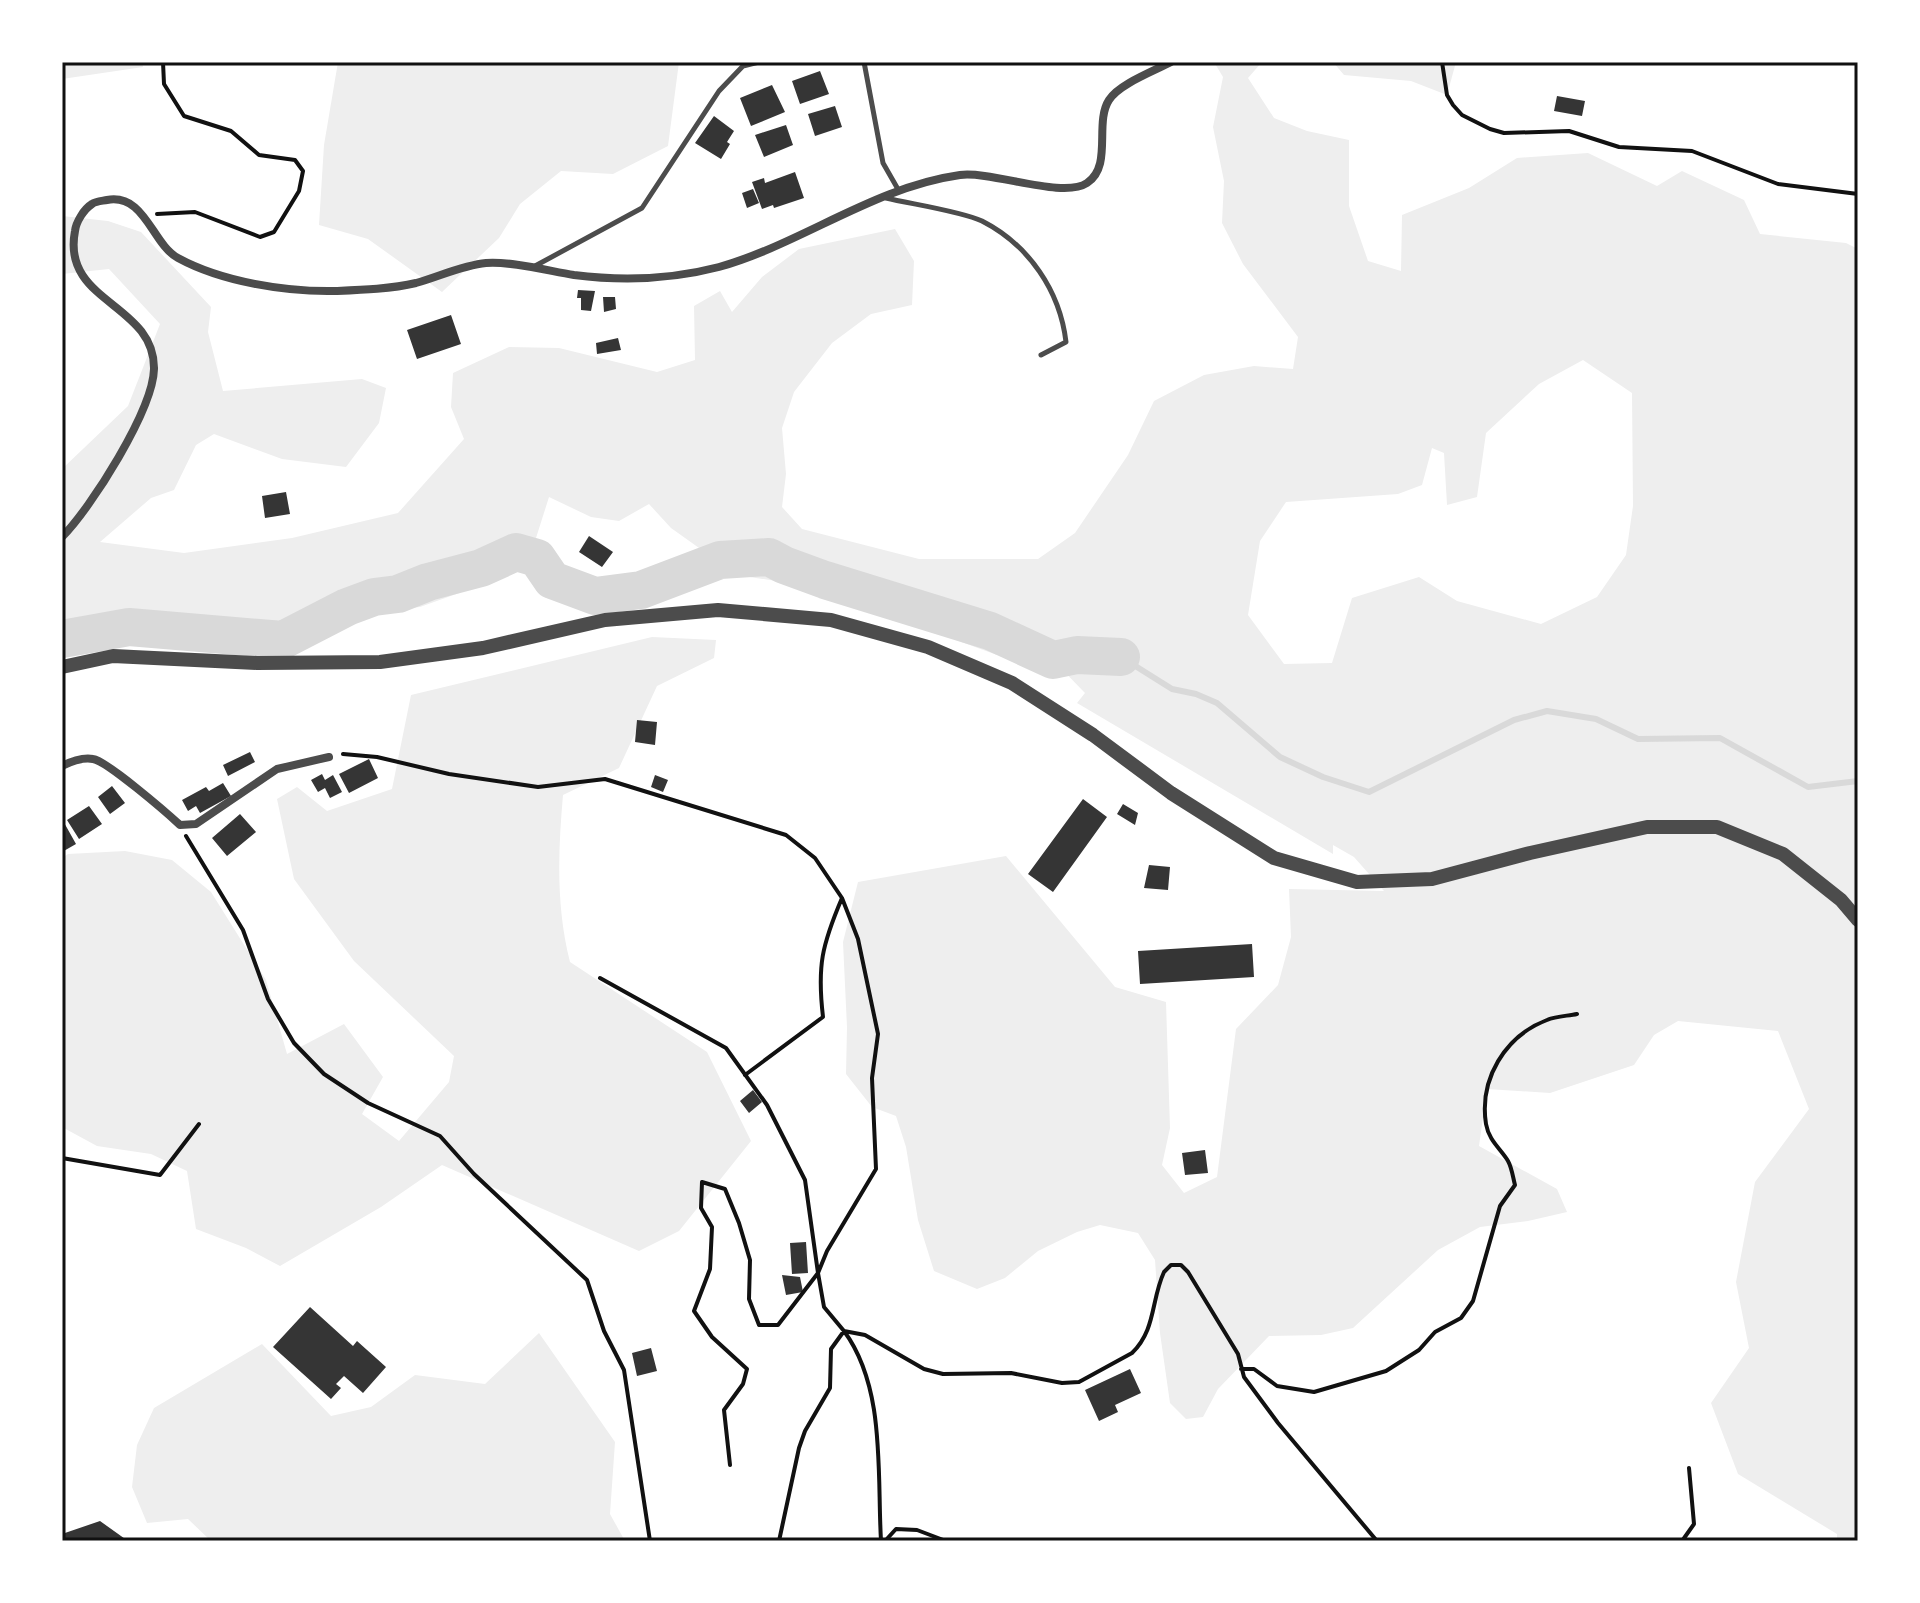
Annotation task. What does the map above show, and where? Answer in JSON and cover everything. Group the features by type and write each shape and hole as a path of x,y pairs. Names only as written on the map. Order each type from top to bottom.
{"street":[{"path":"62,537 84,513 140,418 154,369 148,341 131,319 83,279 71,251 76,223 91,204 114,199 131,204 175,257 262,286 333,291 410,284 486,263 621,279 689,273 748,257 934,180 973,174 1067,189 1087,183 1098,169 1107,102 1120,89 1171,62"},
{"path":"62,667 113,656 257,663 380,662 483,648 605,620 718,610 831,620 928,647 1012,683 1093,735 1171,793 1274,858 1357,882 1432,879 1647,827 1717,827 1783,854 1841,900 1858,920"},
{"path":"62,766 75,759 96,759 180,825 196,824 277,769 329,757"}],"lane":[{"path":"531,268 642,208 719,91 743,66 759,62"},
{"path":"864,62 883,163 899,192"},
{"path":"885,198 981,221 1024,251 1046,279 1063,317 1066,342 1041,355"}],"path":[{"path":"143,215 195,212 260,237 274,232 299,191 303,171 295,160 259,155 231,131 184,116 164,84 163,62"},
{"path":"1442,62 1447,95 1453,105 1462,115 1490,129 1504,133 1569,131 1619,147 1692,151 1778,184 1858,194"},
{"path":"329,757 357,754 449,774 538,787 605,779 624,784 786,835 815,858 842,898 858,939 878,1034 872,1078 876,1169 827,1251 818,1273 778,1325 759,1325 749,1299 750,1260 725,1189 702,1182 701,1208 712,1227 710,1269 694,1311 712,1337 747,1369 743,1384 724,1410 730,1465"},
{"path":"180,825 243,930 268,999 294,1043 324,1074 368,1103 440,1136 474,1174 587,1280 604,1331 624,1370 650,1541"},
{"path":"745,1075 823,1017 819,982 825,939 842,898"},
{"path":"600,978 726,1048 767,1105 805,1180 824,1307 857,1350 873,1407 883,1541"},
{"path":"1241,1369 1254,1369 1277,1386 1314,1392 1386,1371 1419,1350 1435,1332 1461,1318 1473,1301 1500,1206 1515,1185 1509,1162 1491,1141 1486,1123 1487,1089 1500,1053 1526,1030 1548,1019 1577,1014"},
{"path":"62,1158 160,1175 199,1124"},
{"path":"844,1331 865,1335 924,1369 943,1374 1011,1373 1062,1383 1079,1382 1139,1347 1149,1330 1161,1277 1167,1267 1175,1264 1185,1267 1238,1354 1244,1377 1278,1423 1377,1541"},
{"path":"779,1541 799,1448 805,1431 830,1388 831,1349 844,1331"},
{"path":"1682,1541 1694,1524 1689,1468"},
{"path":"883,1541 896,1529 909,1528 946,1541"},
{"path":"1572,1541 1579,1541"}],"shaded area":[{"path":"62,62 142,62 143,67 62,79"},
{"path":"338,62 679,62 668,146 613,174 561,171 520,204 499,238 442,292 368,239 319,225 324,145"},
{"path":"1214,62 1262,62 1248,78 1274,118 1307,131 1349,140 1349,206 1368,261 1401,271 1402,215 1469,188 1517,158 1588,153 1657,186 1682,171 1744,200 1760,234 1846,243 1858,249 1858,1541 1837,1541 1837,1534 1738,1474 1711,1403 1749,1348 1736,1282 1755,1182 1809,1109 1778,1031 1678,1021 1654,1035 1634,1065 1550,1093 1487,1089 1479,1146 1557,1189 1567,1212 1480,1227 1438,1250 1353,1328 1321,1335 1269,1336 1218,1389 1203,1417 1186,1419 1170,1403 1160,1333 1155,1260 1138,1233 1100,1225 1077,1232 1038,1251 1005,1278 977,1289 934,1271 918,1220 906,1147 896,1116 872,1107 846,1074 843,942 858,882 1006,856 1115,987 1166,1002 1170,1128 1162,1165 1184,1193 1217,1177 1236,1029 1278,985 1291,937 1289,889 1384,891 1354,857 1333,845 1333,854 1077,703 1085,693 1053,660 997,655 808,586 737,575 671,528 649,504 619,521 591,517 549,497 536,538 512,574 420,607 363,613 281,650 124,642 62,654 62,469 128,406 160,324 109,269 62,274 62,216 108,221 141,232 211,307 208,332 223,391 362,379 386,388 379,423 346,467 282,459 214,434 196,445 174,490 151,498 100,542 184,553 292,538 398,513 464,439 451,407 453,373 509,347 559,348 657,372 695,360 694,306 720,291 732,312 762,277 799,249 895,229 914,261 912,305 871,314 832,343 794,392 782,428 786,474 782,507 802,529 919,559 1038,559 1075,533 1128,455 1154,401 1204,375 1254,366 1293,369 1298,337 1243,264 1222,223 1224,181 1213,127 1223,77","holes":["1583,360 1632,393 1633,506 1626,555 1597,597 1541,624 1457,601 1419,577 1352,598 1332,663 1284,664 1248,615 1260,541 1286,502 1398,494 1422,485 1432,448 1444,453 1447,505 1477,497 1486,433 1539,384"]},
{"path":"1333,62 1456,62 1447,95 1411,81 1344,75"},
{"path":"652,637 716,640 714,658 657,686 619,768 563,795 560,900 570,962 707,1052 751,1141 679,1231 639,1251 442,1165 381,1207 280,1266 246,1248 196,1229 187,1171 151,1154 97,1146 62,1127 62,858 68,854 125,851 172,860 211,892 266,980 287,1054 344,1024 383,1077 362,1114 399,1141 449,1082 454,1056 354,961 294,879 277,799 297,787 327,811 392,789 411,695"},
{"path":"539,1333 615,1442 610,1514 625,1541 211,1541 188,1519 147,1523 132,1487 137,1445 154,1408 262,1344 331,1416 371,1407 415,1375 485,1384"}],"building":[{"path":"820,71 829,94 800,104 792,81"},
{"path":"772,85 785,112 751,126 740,98"},
{"path":"1557,96 1585,101 1582,116 1554,111"},
{"path":"835,106 842,127 815,136 808,114"},
{"path":"714,116 734,131 721,159 695,143"},
{"path":"786,125 793,145 764,157 755,135"},
{"path":"795,172 804,198 762,209 752,182 764,178 765,183"},
{"path":"753,189 759,203 747,208 742,193"},
{"path":"578,290 595,291 591,311 581,310"},
{"path":"603,297 615,297 616,309 604,312"},
{"path":"451,315 461,344 417,359 407,330"},
{"path":"618,338 621,350 597,354 596,343"},
{"path":"286,492 290,514 265,518 262,496"},
{"path":"589,536 613,552 602,567 579,552"},
{"path":"637,720 657,722 655,745 635,742"},
{"path":"250,752 255,762 228,776 223,765"},
{"path":"369,759 378,778 349,793 339,774"},
{"path":"322,774 325,780 333,775 342,792 330,798 325,788 318,792 311,780"},
{"path":"655,775 668,780 663,792 651,787"},
{"path":"223,783 231,796 200,813 196,806 188,811 182,800 206,787 209,791"},
{"path":"112,786 125,803 110,814 98,797"},
{"path":"1083,799 1107,817 1053,892 1028,874"},
{"path":"1123,804 1138,813 1135,825 1117,814"},
{"path":"89,806 102,824 79,839 67,820"},
{"path":"240,814 256,832 227,856 212,838"},
{"path":"62,819 76,844 62,852"},
{"path":"1149,865 1170,867 1168,890 1144,888"},
{"path":"1252,944 1254,977 1140,984 1138,951"},
{"path":"753,1090 762,1102 749,1113 740,1101"},
{"path":"1205,1150 1208,1173 1185,1175 1182,1153"},
{"path":"806,1242 808,1273 792,1274 790,1243"},
{"path":"782,1275 800,1277 803,1292 786,1295"},
{"path":"310,1307 353,1346 357,1341 386,1367 363,1393 344,1376 336,1384 341,1388 331,1399 273,1347"},
{"path":"651,1348 657,1371 637,1376 632,1353"},
{"path":"1130,1369 1141,1393 1115,1405 1118,1412 1099,1421 1085,1390"},
{"path":"100,1521 128,1541 62,1541 62,1534"}],"waterway":[{"path":"62,639 129,627 283,640 347,607 481,568 516,552 537,558 552,580 595,596 641,590 720,560 769,557 825,580 990,631 1053,660 1077,655 1121,657"},
{"path":"1121,657 1172,689 1217,703 1280,757 1323,777 1369,792 1514,720 1547,711 1596,719 1638,739 1720,738 1808,787 1858,781"}]}
